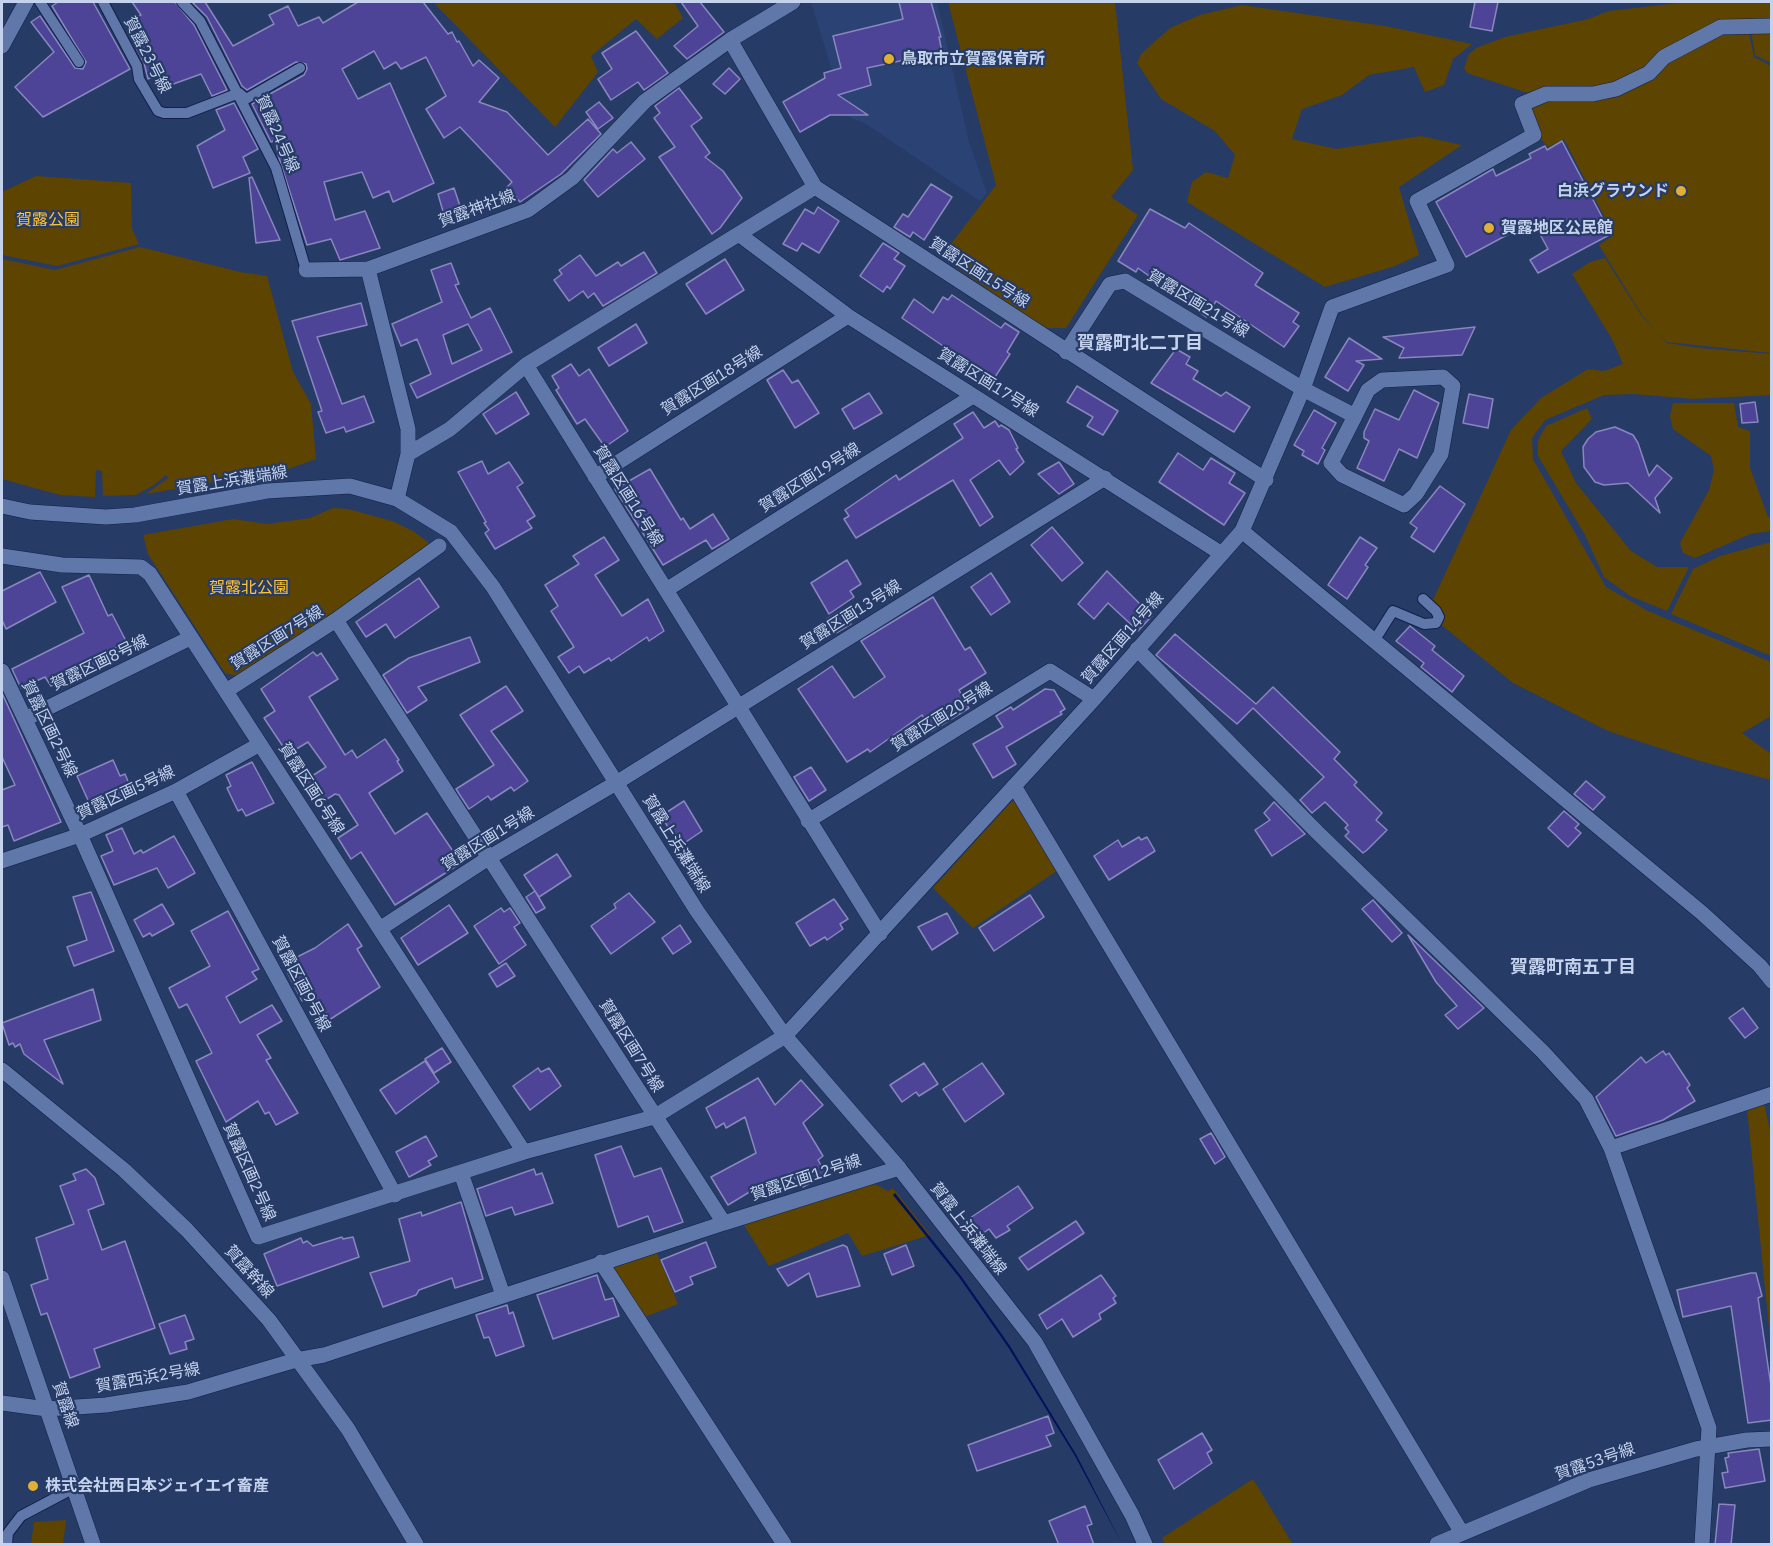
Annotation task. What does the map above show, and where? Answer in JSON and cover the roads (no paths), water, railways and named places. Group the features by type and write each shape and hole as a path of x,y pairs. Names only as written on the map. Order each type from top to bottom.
{"street":[{"path":"2,46 26,2"},
{"name":"賀露神社線","path":"368,269 528,210 572,178 645,101 730,40 793,2"},
{"name":"賀露区画14号線","path":"786,1036 1094,699 1242,531 1266,480 1303,389 1332,307 1447,265 1417,201 1534,135 1522,104 1546,94 1593,94 1616,89 1649,73 1664,57 1721,27 1772,26"},
{"name":"賀露区画15号線","path":"730,40 815,187 1266,480"},
{"path":"408,454 450,429 526,366 815,187"},
{"name":"賀露区画17号線","path":"740,235 848,316 1222,554"},
{"path":"368,269 408,429 408,454 397,499"},
{"name":"賀露24号線","path":"306,270 368,269"},
{"name":"賀露区画21号線","path":"1066,352 1110,284 1125,281 1303,389 1355,416"},
{"name":"賀露区画18号線","path":"596,477 848,316"},
{"name":"賀露区画16号線","path":"526,366 880,934"},
{"path":"1443,377 1453,386 1441,454 1416,494 1404,505 1342,475 1331,463 1355,416 1368,390 1382,380 1443,377"},
{"name":"賀露区画19号線","path":"666,590 973,396"},
{"name":"賀露区画13号線","path":"616,783 736,706 1105,478"},
{"name":"賀露上浜灘端線","path":"2,506 30,512 106,517 135,515 267,491 350,486 397,499 451,532 536,652 696,910 786,1036 899,1168 1035,1342 1132,1515 1145,1545"},
{"path":"1242,531 1702,913 1760,966 1772,981"},
{"path":"336,620 439,546"},
{"name":"賀露区画6号線","path":"2,556 62,565 141,567 150,574 524,1152"},
{"name":"賀露区画7号線","path":"226,691 336,620 724,1223"},
{"name":"賀露区画8号線","path":"25,719 190,638"},
{"path":"1137,649 1316,831 1543,1052 1586,1100 1611,1148 1709,1428 1710,1447 1702,1545"},
{"name":"賀露区画2号線","path":"2,671 80,835 258,1237 524,1152 654,1117 786,1036"},
{"name":"賀露区画20号線","path":"808,821 1050,671 1094,699"},
{"name":"賀露区画5号線","path":"2,861 80,835 176,791 260,744"},
{"name":"賀露区画1号線","path":"381,928 490,858 616,783"},
{"path":"1014,786 1085,900 1142,1000 1462,1533"},
{"name":"賀露区画9号線","path":"176,791 395,1195"},
{"name":"賀露幹線","path":"2,1070 124,1170 187,1230 269,1320 348,1429 416,1545"},
{"path":"1611,1148 1772,1094"},
{"name":"賀露区画12号線","path":"724,1223 899,1168"},
{"path":"461,1173 503,1295"},
{"path":"297,1360 324,1355 724,1223"},
{"path":"601,1262 784,1545"},
{"name":"賀露線","path":"2,1278 93,1545"},
{"name":"賀露西浜2号線","path":"2,1403 47,1408 106,1405 188,1392 297,1360"},
{"name":"賀露53号線","path":"1437,1545 1589,1480 1710,1447 1747,1440 1772,1439"}],"lane":[{"path":"40,2 79,62"},
{"name":"賀露23号線","path":"103,2 137,66 139,79 158,111 170,115 187,113 239,93 246,99 300,68"},
{"name":"賀露24号線","path":"182,2 200,21 276,168 306,270"},
{"path":"1374,641 1394,611 1424,624 1436,623 1439,617 1436,611 1423,599"},
{"path":"7,1545 8,1533 21,1516 74,1488"}],"place":[{"name":"鳥取市立賀露保育所","path":"889,59"},
{"name":"白浜グラウンド","path":"1681,191"},
{"name":"賀露地区公民館","path":"1489,228"},
{"name":"株式会社西日本ジェイエイ畜産","path":"33,1486"}],"district":[{"name":"賀露町北二丁目","path":"1140,344"},
{"name":"賀露町南五丁目","path":"1573,968"}],"park label":[{"name":"賀露公園","path":"48,220"},
{"name":"賀露北公園","path":"249,588"}]}
